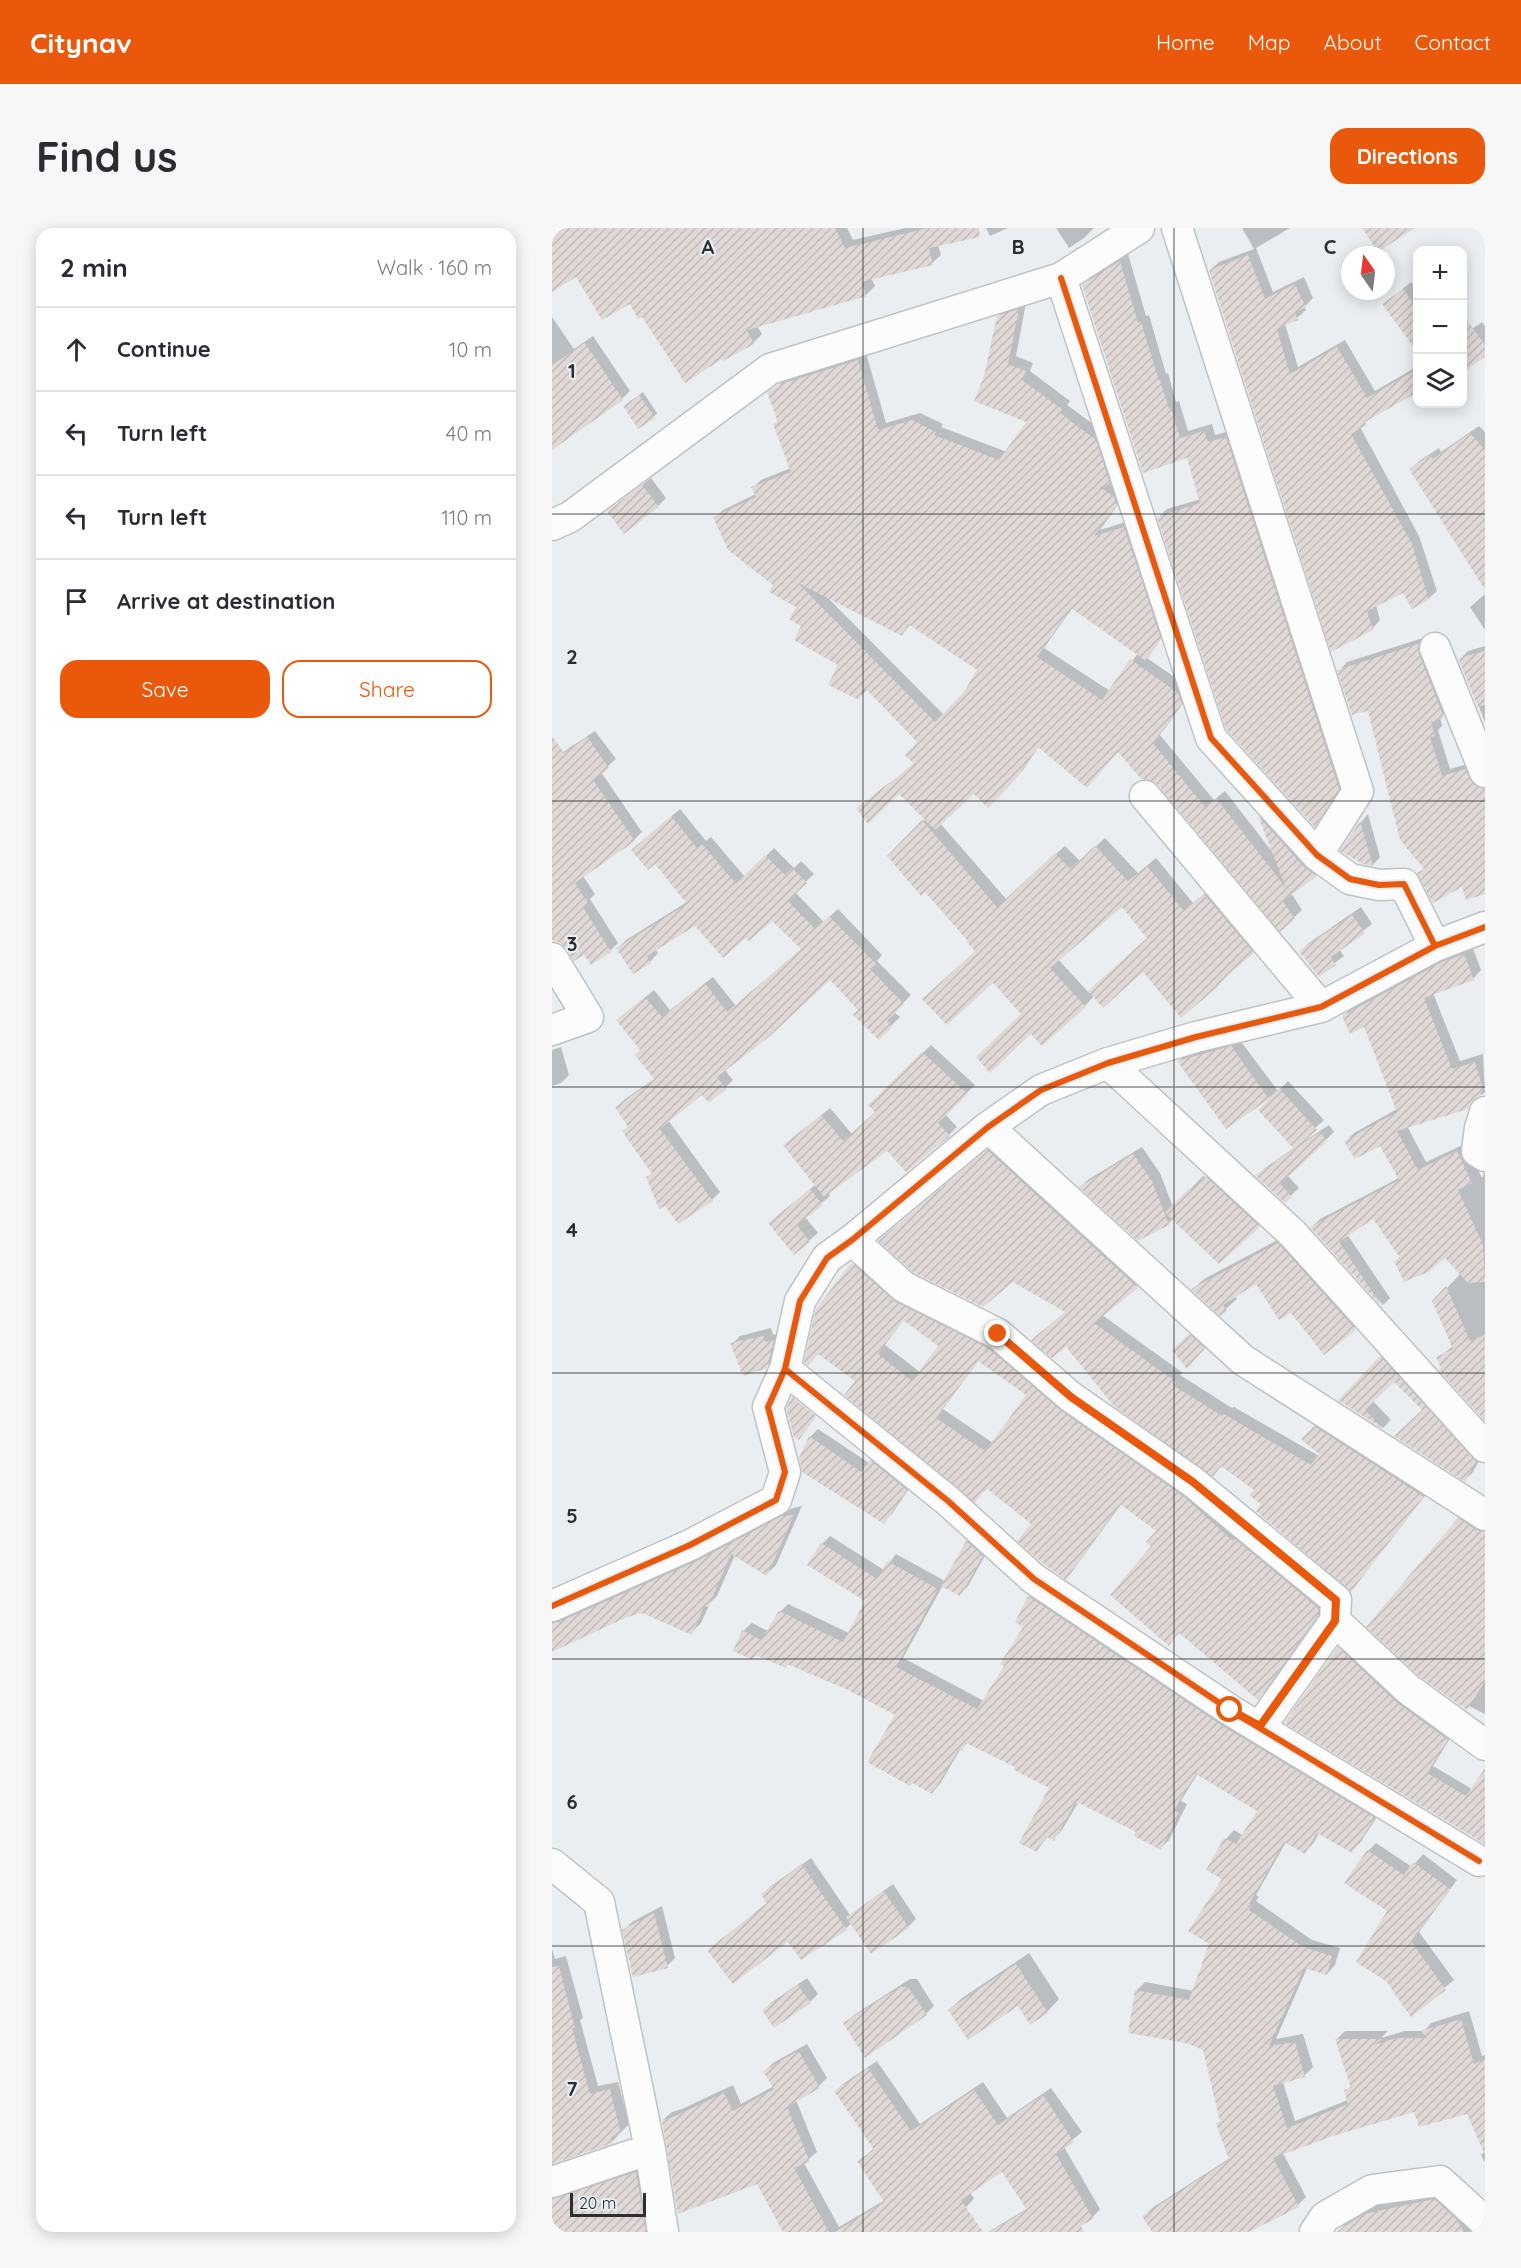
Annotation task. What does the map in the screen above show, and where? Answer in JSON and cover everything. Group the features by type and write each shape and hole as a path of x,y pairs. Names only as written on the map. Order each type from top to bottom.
{"street":[{"path":"552,525 570,517 770,369 1061,278 1139,228"},
{"path":"1177,228 1358,791 1317,855"},
{"path":"1061,278 1211,738 1317,855 1350,879 1379,885 1404,884 1435,946"},
{"path":"1435,648 1485,772"},
{"path":"1145,795 1321,1007"},
{"path":"552,1606 690,1545 776,1500 785,1472 768,1407 785,1369 800,1301 827,1258 852,1240 988,1127 1041,1090 1108,1063 1196,1037 1321,1007 1435,946 1485,927"},
{"path":"552,958 588,1017 552,1030"},
{"path":"1108,1063 1293,1234 1485,1447"},
{"path":"1485,1112 1477,1151 1485,1156"},
{"path":"988,1127 1243,1360 1483,1508"},
{"path":"852,1240 904,1287 998,1334 1071,1397 1193,1482 1336,1600 1335,1621 1260,1726"},
{"path":"785,1369 948,1501 1034,1579 1230,1710 1260,1726 1479,1861"},
{"path":"1335,1621 1408,1689 1485,1745"},
{"path":"552,1864 599,1902 650,2149 663,2232"},
{"path":"552,2182 650,2149"},
{"path":"1315,2232 1325,2217 1372,2190 1440,2181 1485,2222"}],"building":[{"path":"560,228 835,228 845,248 928,228 979,228 980,237 929,248 933,265 861,282 867,296 747,330 754,344 723,361 722,359 685,383 642,317 638,319 630,304 602,320 576,277 552,292 552,233"},
{"path":"1362,228 1415,228 1387,246 1374,246"},
{"path":"1248,255 1265,299 1295,284 1306,307 1295,313 1298,320 1277,329 1290,374 1337,347 1367,398 1413,372 1413,395 1365,422 1367,425 1351,434 1412,544 1429,600 1412,609 1403,593 1367,611 1373,630 1331,652 1209,270"},
{"path":"1120,261 1138,323 1141,322 1180,438 1204,431 1208,442 1226,437 1339,789 1315,827 1226,729 1157,517 1200,503 1187,458 1143,473 1082,285"},
{"path":"1403,289 1413,303 1413,346 1382,304 1388,300 1395,300 1395,295"},
{"path":"1019,309 1008,364 1026,371 1022,380 1063,410 1060,413 1096,440 1110,484 1100,487 1114,497 1117,505 1094,536 1124,527 1161,639 1146,661 1071,608 1037,657 1102,700 1130,659 1178,693 1182,704 1153,743 1205,807 1216,798 1286,888 1258,816 1304,867 1317,876 1283,901 1295,919 1280,932 1158,785 1150,780 1141,779 1118,752 1087,788 1038,747 1015,780 988,808 974,794 935,830 899,794 868,824 856,808 914,764 905,755 917,742 865,688 859,700 828,685 838,665 794,640 801,626 789,619 796,607 769,592 773,585 728,550 713,517 756,497 751,487 791,472 773,424 778,422 767,392 778,385 858,360 878,430 912,420 936,432 934,435 999,460 1026,422 974,401 984,376 997,316","holes":["798,583 902,636 908,624 977,670 964,692 935,722"]},
{"path":"1467,320 1485,345 1485,357 1467,370"},
{"path":"585,343 623,400 552,450 552,365"},
{"path":"639,395 655,418 638,429 623,406"},
{"path":"1470,433 1485,450 1485,590 1409,469 1430,455 1433,459"},
{"path":"642,485 659,507 624,534 607,511"},
{"path":"1418,644 1419,654 1444,718 1431,722 1435,736 1430,737 1442,776 1465,769 1474,785 1485,789 1485,894 1466,900 1462,887 1433,903 1417,873 1424,869 1400,840 1368,711 1352,715 1337,670"},
{"path":"1485,651 1485,705 1478,707 1458,658"},
{"path":"552,736 564,753 587,737 609,768 593,780 635,841 575,883 588,903 583,907 611,952 591,965 584,955 574,961 561,943 552,940"},
{"path":"671,816 697,848 702,844 736,884 765,855 785,875 792,868 807,883 788,901 815,929 829,916 876,964 870,969 904,1004 887,1021 893,1026 879,1040 853,1015 858,1010 830,980 769,1037 717,1077 726,1089 709,1103 702,1095 660,1129 713,1201 678,1224 665,1206 659,1209 646,1177 652,1174 622,1131 628,1127 615,1107 655,1080 635,1055 640,1050 616,1020 645,997 662,1017 705,983 727,1012 801,949 772,921 749,941 746,938 723,958 695,926 647,956 651,963 633,974 616,948 687,904 655,864 648,870 631,850"},
{"path":"922,820 997,907 1055,853 1070,869 1095,846 1128,881 1147,866 1184,911 1204,894 1254,953 1181,1018 1143,972 1103,1008 1088,991 1147,938 1122,907 1050,968 1086,1007 1042,1046 1031,1034 990,1073 976,1057 1021,1014 993,983 947,1025 922,999 975,951 925,892 921,896 887,856"},
{"path":"1360,821 1373,866 1363,864 1340,851"},
{"path":"1352,915 1365,933 1331,957 1336,965 1319,977 1299,951"},
{"path":"1464,954 1474,980 1424,998 1452,1069 1475,1062 1482,1086 1480,1096 1473,1100 1468,1109 1397,1131 1418,1170 1457,1151 1472,1183 1458,1190 1483,1245 1485,1282 1468,1283 1445,1258 1428,1272 1404,1282 1394,1261 1400,1258 1373,1219 1339,1242 1383,1308 1310,1227 1399,1180 1380,1146 1355,1159 1344,1141 1397,1112 1364,1027 1350,1034 1342,1016 1442,962"},
{"path":"1231,1046 1269,1099 1226,1129 1177,1061"},
{"path":"922,1052 968,1094 938,1123 950,1136 906,1172 887,1151 824,1197 783,1145 821,1115 843,1141 875,1112 868,1105"},
{"path":"1279,1088 1317,1130 1297,1147 1320,1132 1327,1141 1280,1184 1292,1197 1285,1203 1255,1175 1294,1149 1258,1110"},
{"path":"987,1150 1138,1288 1094,1323 1176,1382 1173,1385 1222,1416 1224,1414 1311,1465 1319,1454 1301,1439 1314,1426 1424,1497 1351,1592 1256,1511 1261,1504 1249,1495 1254,1490 1221,1466 1213,1477 1114,1406 1066,1347 1052,1358 1031,1340 1065,1312 1013,1282 983,1307 914,1273 878,1241"},
{"path":"1133,1154 1152,1181 1169,1225 1138,1241 1079,1187"},
{"path":"1205,1176 1260,1227 1219,1264 1165,1213 1189,1188 1192,1190"},
{"path":"810,1189 823,1205 797,1225 810,1242 794,1255 768,1223"},
{"path":"1278,1243 1356,1330 1324,1355 1291,1313 1279,1320 1256,1284 1223,1305 1227,1311 1220,1316 1191,1289"},
{"path":"851,1263 896,1302 988,1348 1060,1410 1183,1496 1233,1541 1235,1539 1318,1608 1318,1615 1258,1700 1178,1632 1169,1646 1110,1595 1151,1546 1146,1542 1156,1531 1120,1504 1066,1580 1017,1541 1031,1524 986,1488 975,1503 844,1395 855,1381 818,1354 808,1366 804,1362 816,1309","holes":["903,1320 938,1346 912,1381 878,1354","978,1361 1026,1395 985,1451 936,1418"]},
{"path":"1446,1286 1470,1341 1485,1335 1485,1421 1438,1369 1441,1368 1436,1357 1453,1349 1432,1301"},
{"path":"1189,1334 1205,1348 1187,1369 1172,1350"},
{"path":"763,1336 765,1342 774,1340 767,1368 743,1376 730,1343"},
{"path":"1380,1356 1476,1461 1465,1482 1394,1436 1422,1410 1394,1382 1365,1410 1383,1429 1338,1400"},
{"path":"792,1397 816,1416 799,1440 794,1437 786,1408"},
{"path":"809,1436 861,1472 870,1460 907,1490 884,1524 802,1472 799,1458"},
{"path":"794,1515 767,1576 731,1554 708,1607 704,1606 692,1635 642,1613 625,1618 552,1652 552,1623 559,1622 697,1561 782,1516"},
{"path":"1458,1518 1476,1530 1485,1532 1485,1681 1467,1710 1419,1676 1366,1627"},
{"path":"966,1541 983,1556 960,1596 941,1586"},
{"path":"821,1543 877,1579 887,1561 938,1589 896,1667 977,1709 1004,1666 1000,1664 1023,1627 1015,1622 1028,1596 1221,1725 1375,1818 1352,1853 1317,1833 1305,1854 1284,1842 1249,1904 1252,1905 1249,1910 1303,1947 1332,1956 1327,1975 1304,1968 1269,2046 1295,2042 1305,2077 1273,2086 1287,2128 1348,2104 1344,2090 1351,2088 1335,2039 1382,2039 1374,2045 1396,2038 1427,2038 1421,2031 1461,2019 1474,2064 1485,2059 1485,2155 1467,2114 1419,2127 1414,2112 1333,2136 1273,2158 1299,2207 1249,2232 1152,2232 1142,2216 1229,2160 1216,2123 1220,2122 1203,2050 1186,2043 1128,2033 1135,1990 1189,2000 1209,1944 1188,1931 1222,1879 1206,1870 1224,1838 1236,1844 1257,1811 1196,1774 1174,1810 1179,1813 1161,1850 1134,1836 1136,1832 1075,1803 1054,1841 1046,1836 1037,1852 1019,1843 1049,1788 1014,1770 1015,1767 966,1743 962,1751 959,1749 932,1794 912,1783 910,1786 867,1762 895,1715 848,1690 787,1664 786,1668 755,1655 753,1660 733,1651 742,1630 761,1640 779,1611 843,1642 865,1601 807,1565"},
{"path":"1338,1647 1396,1702 1448,1740 1427,1773 1466,1796 1485,1768 1485,1844 1284,1723"},
{"path":"1367,1850 1404,1875 1413,1862 1450,1889 1411,1941 1446,1990 1411,2017 1386,1981 1356,1962 1387,1911 1344,1883"},
{"path":"802,1865 847,1930 801,1960 788,1942 733,1984 707,1950 767,1904 761,1894"},
{"path":"884,1891 909,1928 871,1954 846,1917"},
{"path":"654,1913 668,1968 633,1977 622,1930"},
{"path":"1016,1964 1048,2013 1030,2025 1018,2006 968,2040 948,2010"},
{"path":"559,1966 575,2028 572,2028 590,2094 610,2089 621,2134 611,2137 613,2143 552,2164 552,1967"},
{"path":"798,1985 811,2003 774,2028 762,2010"},
{"path":"900,1987 908,1987 927,2015 865,2058 843,2023"},
{"path":"799,2052 820,2088 787,2107 810,2162 794,2168 829,2232 783,2232 757,2184 678,2214 662,2120 724,2093 733,2111 774,2089 763,2071"},
{"path":"868,2068 911,2131 974,2090 998,2125 1043,2095 1074,2142 1056,2154 1093,2219 1081,2226 1084,2232 989,2232 1027,2210 1002,2172 961,2200 983,2232 835,2232 884,2202 857,2161 874,2150 834,2091"},
{"path":"636,2172 646,2232 552,2232 552,2199"},
{"path":"1434,2199 1456,2219 1464,2232 1336,2232 1364,2214"}],"cycle path":[{"path":"1061,278 1211,738 1317,855 1350,879 1379,885 1404,884 1435,946"},
{"path":"552,1606 690,1545 776,1500 785,1472 768,1407 785,1369 800,1301 827,1258 852,1240 988,1127 1041,1090 1108,1063 1196,1037 1321,1007 1435,946 1485,927"},
{"path":"785,1369 948,1501 1034,1579 1230,1710 1479,1861"}],"route":[{"path":"998,1334 1071,1397 1193,1482 1336,1600 1335,1621 1260,1726 1230,1710"}]}
